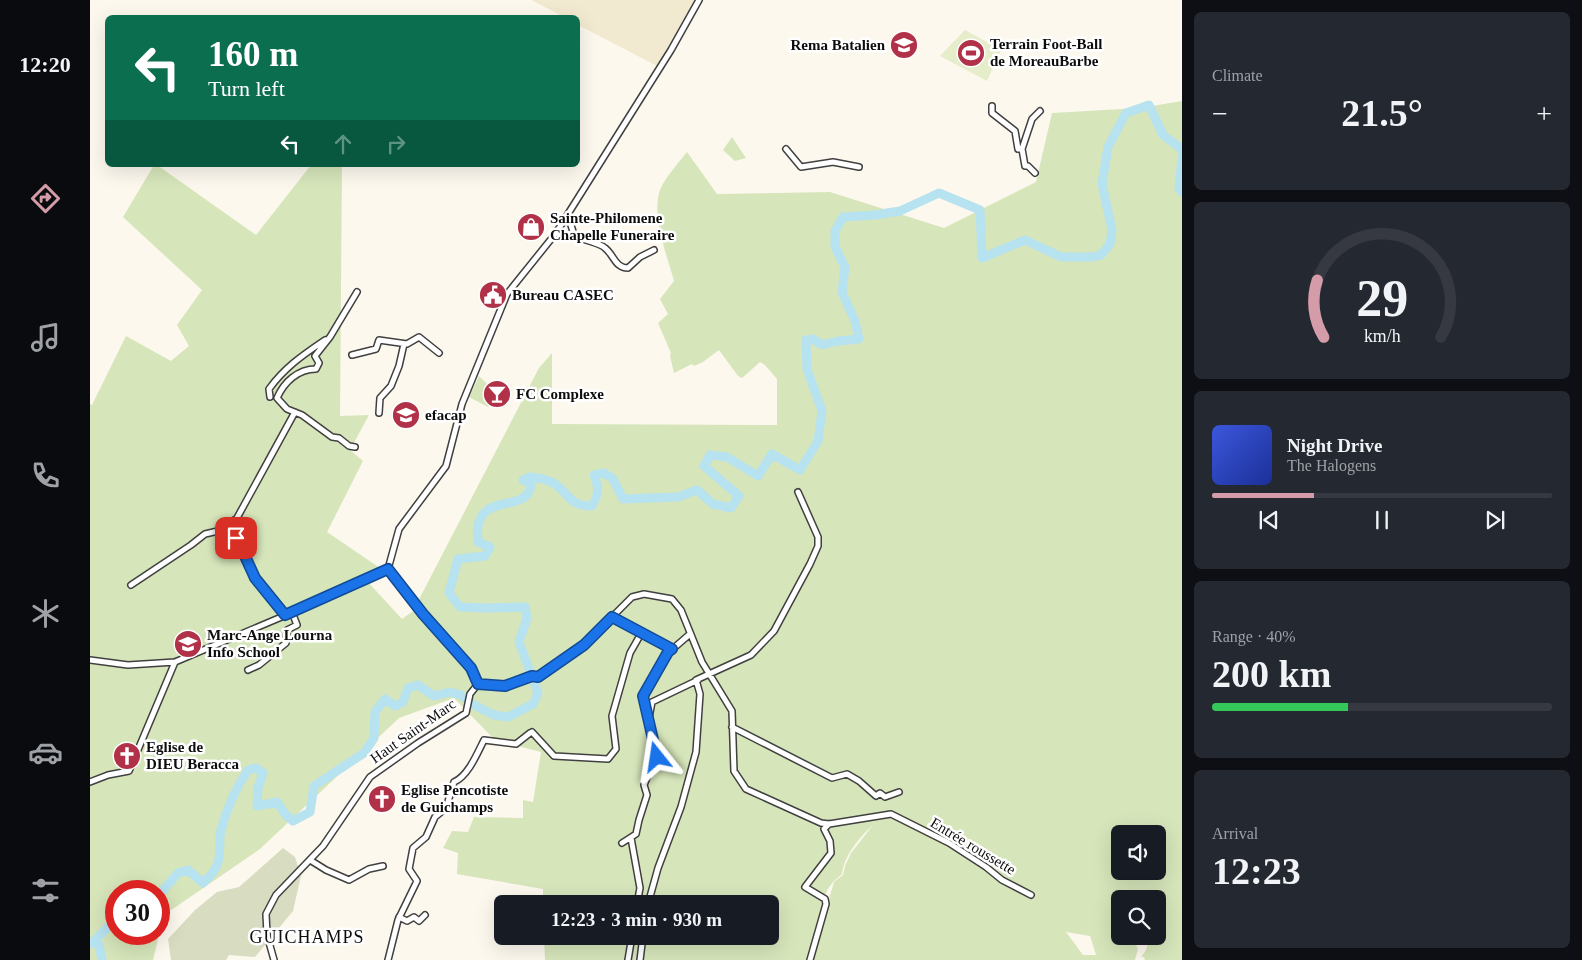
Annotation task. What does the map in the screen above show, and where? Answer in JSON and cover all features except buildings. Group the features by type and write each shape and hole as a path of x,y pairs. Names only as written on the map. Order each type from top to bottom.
{"street":[{"path":"388,569 399,529 446,466 462,404 507,294 564,221 671,50 698,0"},
{"path":"992,106 992,113 1014,131 1018,149 1022,149"},
{"path":"1035,173 1028,166 1025,166 1022,149 1032,119 1040,111"},
{"path":"786,149 801,167 833,162 859,167"},
{"path":"564,221 570,222 575,238 590,241 606,248 619,266 623,268 628,268 640,257 654,250"},
{"path":"355,447 349,446 339,438 332,437 302,415 287,409 278,398 281,389 301,371 316,369 319,363 315,356 330,337 357,292"},
{"path":"270,397 269,389 296,359 330,337"},
{"path":"352,355 376,349 379,340 407,344 419,337 439,353"},
{"path":"379,413 380,398 391,386 399,366 404,344"},
{"path":"131,585 205,534 218,531 237,518 295,412"},
{"path":"648,720 652,702 751,655 774,631 818,546 818,537 798,492"},
{"path":"235,527 237,543 255,578 285,615"},
{"path":"90,660 128,665 175,662 388,569"},
{"path":"388,569 423,614 471,668 478,684"},
{"name":"Entrée roussette","path":"478,684 505,686 532,676 538,677 584,645 632,597 644,594 672,599 681,610 702,662 732,711 734,771 746,789 821,823 829,824 891,814 949,843 986,867 1002,880 1031,895"},
{"path":"248,670 258,665 286,643 287,630 297,625 292,612"},
{"path":"612,617 672,649"},
{"path":"388,960 399,917 417,880 409,868 413,848 426,837 435,817 446,808 454,782 460,780 484,740 516,744 531,733 554,756 608,760 616,749 612,716 630,654 642,632"},
{"path":"622,843 636,834 638,820 648,795 644,785 648,775 655,766 657,757 643,696 668,652 690,634"},
{"path":"90,782 108,775 129,771 175,662"},
{"path":"650,895 658,868 681,807 696,752 700,694 696,680 698,680"},
{"name":"Haut Saint-Marc","path":"274,960 267,935 266,914 276,895 323,846 370,776 466,713 470,694 478,684"},
{"path":"732,727 832,778 847,774 859,781 876,796 880,792 885,797 899,792"},
{"path":"810,960 826,904 825,899 805,888 832,853 830,842 824,829 829,824"},
{"path":"631,838 640,888 639,895"},
{"path":"310,860 326,870 349,880 369,869 383,866"},
{"path":"399,917 407,921 414,917 419,921 425,916"},
{"path":"628,960 630,945"},
{"path":"640,960 642,945"}],"shaded area":[{"path":"531,0 696,0 657,66 580,26 580,15 560,15"}],"green space":[{"name":"Terrain Foot-Ball de MoreauBarbe","path":"965,30 1001,50 987,81 940,56"},
{"path":"1182,101 1182,960 1145,960 1144,957 1141,957 1147,945 1166,945 1166,890 1111,890 1111,945 1136,945 1138,949 1135,960 811,960 834,882 843,875 851,853 873,825 853,847 843,867 842,874 833,882 827,890 809,960 545,960 544,945 779,945 779,895 543,895 543,889 457,874 458,853 443,848 452,831 468,832 474,817 523,818 523,800 533,802 541,752 495,740 454,698 399,718 260,849 170,911 170,880 105,880 105,945 157,945 153,960 90,960 90,404 92,405 126,336 171,361 189,346 177,325 202,290 123,217 153,167 160,167 256,235 309,167 342,167 340,416 369,415 350,450 363,461 327,532 380,568 367,581 402,619 413,611 539,368 552,353 552,424 777,425 777,379 760,362 742,378 738,376 719,350 703,362 694,366 692,364 674,373 671,353 658,323 668,314 660,299 674,281 661,236 657,212 660,190 687,152 717,194 830,192 944,228 1036,182 1052,113 1140,108","holes":["1066,932 1090,936 1096,955 1083,955"]},
{"path":"732,137 746,158 735,161 723,150"},
{"path":"479,376 497,394 488,407 469,397"},
{"path":"283,848 295,857 301,876 293,911 255,957 229,955 226,960 171,960 170,937 195,910 217,892 239,887"}],"waterway":[{"path":"170,882 178,873 188,870 203,883 216,868 220,852 220,834 226,814 235,792 248,770 256,768 263,773 258,788 257,806 277,802 285,814 293,821 310,812 314,786 364,753 374,738 375,712 385,699 395,706 403,702 408,688 418,685 434,696 450,692 461,695 474,705 494,715 508,717 533,704 538,693 519,642 527,618 525,607 460,607 449,593 458,559 485,556 490,547 478,542 478,528 482,516 489,509 523,498 529,492 531,483 523,480 530,477 548,481 559,487 578,504 592,506 597,491 594,475 604,473 613,479 623,499 678,497 697,490 713,504 731,508 739,496 704,466 710,455 727,457 758,476 772,454 800,470 818,441 822,411 807,369 806,340 813,339 822,345 859,339 855,321 842,292 845,267 835,247 835,231 843,217 900,211 939,193 980,210 982,258 1025,240 1061,257 1092,257 1101,255 1110,244 1112,230 1102,184 1108,147 1126,113 1149,105 1163,135 1182,151"},
{"path":"1182,158 1179,188 1182,192"},
{"path":"102,960 99,945 92,943 105,930"}],"place":[{"name":"Rema Batalien","path":"904,45"},
{"name":"Terrain Foot-Ball de MoreauBarbe","path":"971,53"},
{"name":"Sainte-Philomene Chapelle Funeraire","path":"531,227"},
{"name":"Bureau CASEC","path":"493,295"},
{"name":"FC Complexe","path":"497,394"},
{"name":"efacap","path":"406,415"},
{"name":"Marc-Ange Lourna Info School","path":"188,644"},
{"name":"Eglise de DIEU Beracca","path":"127,756"},
{"name":"Eglise Pencotiste de Guichamps","path":"382,799"}],"district":[{"name":"GUICHAMPS","path":"307,937"}],"route":[{"path":"236,538 255,578 285,615 388,569 423,614 471,668 478,684 505,686 532,676 538,677 584,645 612,617 642,632 672,649 668,652 643,696 657,757"}]}
